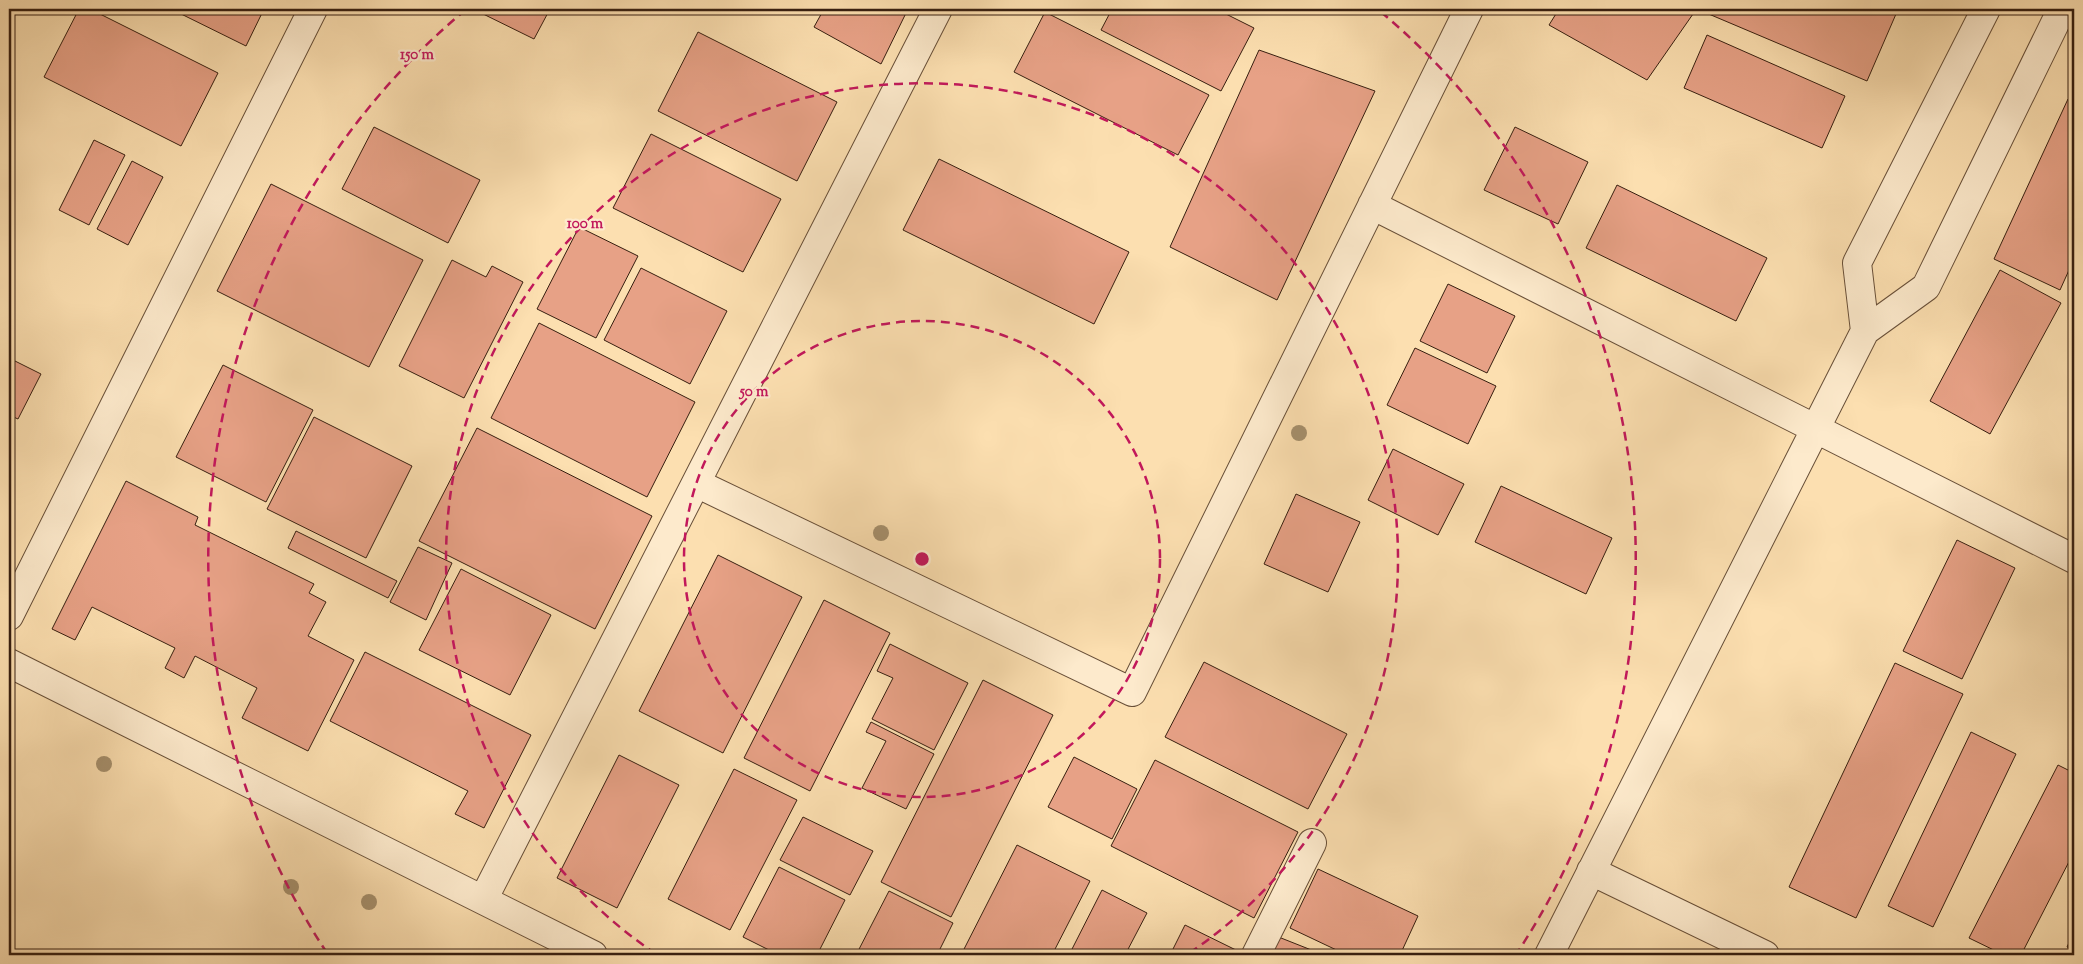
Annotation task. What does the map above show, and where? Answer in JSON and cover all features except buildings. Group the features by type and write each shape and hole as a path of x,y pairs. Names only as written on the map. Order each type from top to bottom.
{"street":[{"path":"9,616 313,9"},
{"path":"483,900 938,9"},
{"path":"696,483 1132,692 1469,9"},
{"path":"1865,331 1857,263 1986,9"},
{"path":"1549,955 1865,331 1926,287 2062,9"},
{"path":"1372,205 2074,559"},
{"path":"9,663 593,955"},
{"path":"1256,955 1312,843"},
{"path":"1591,871 1765,955"}]}
